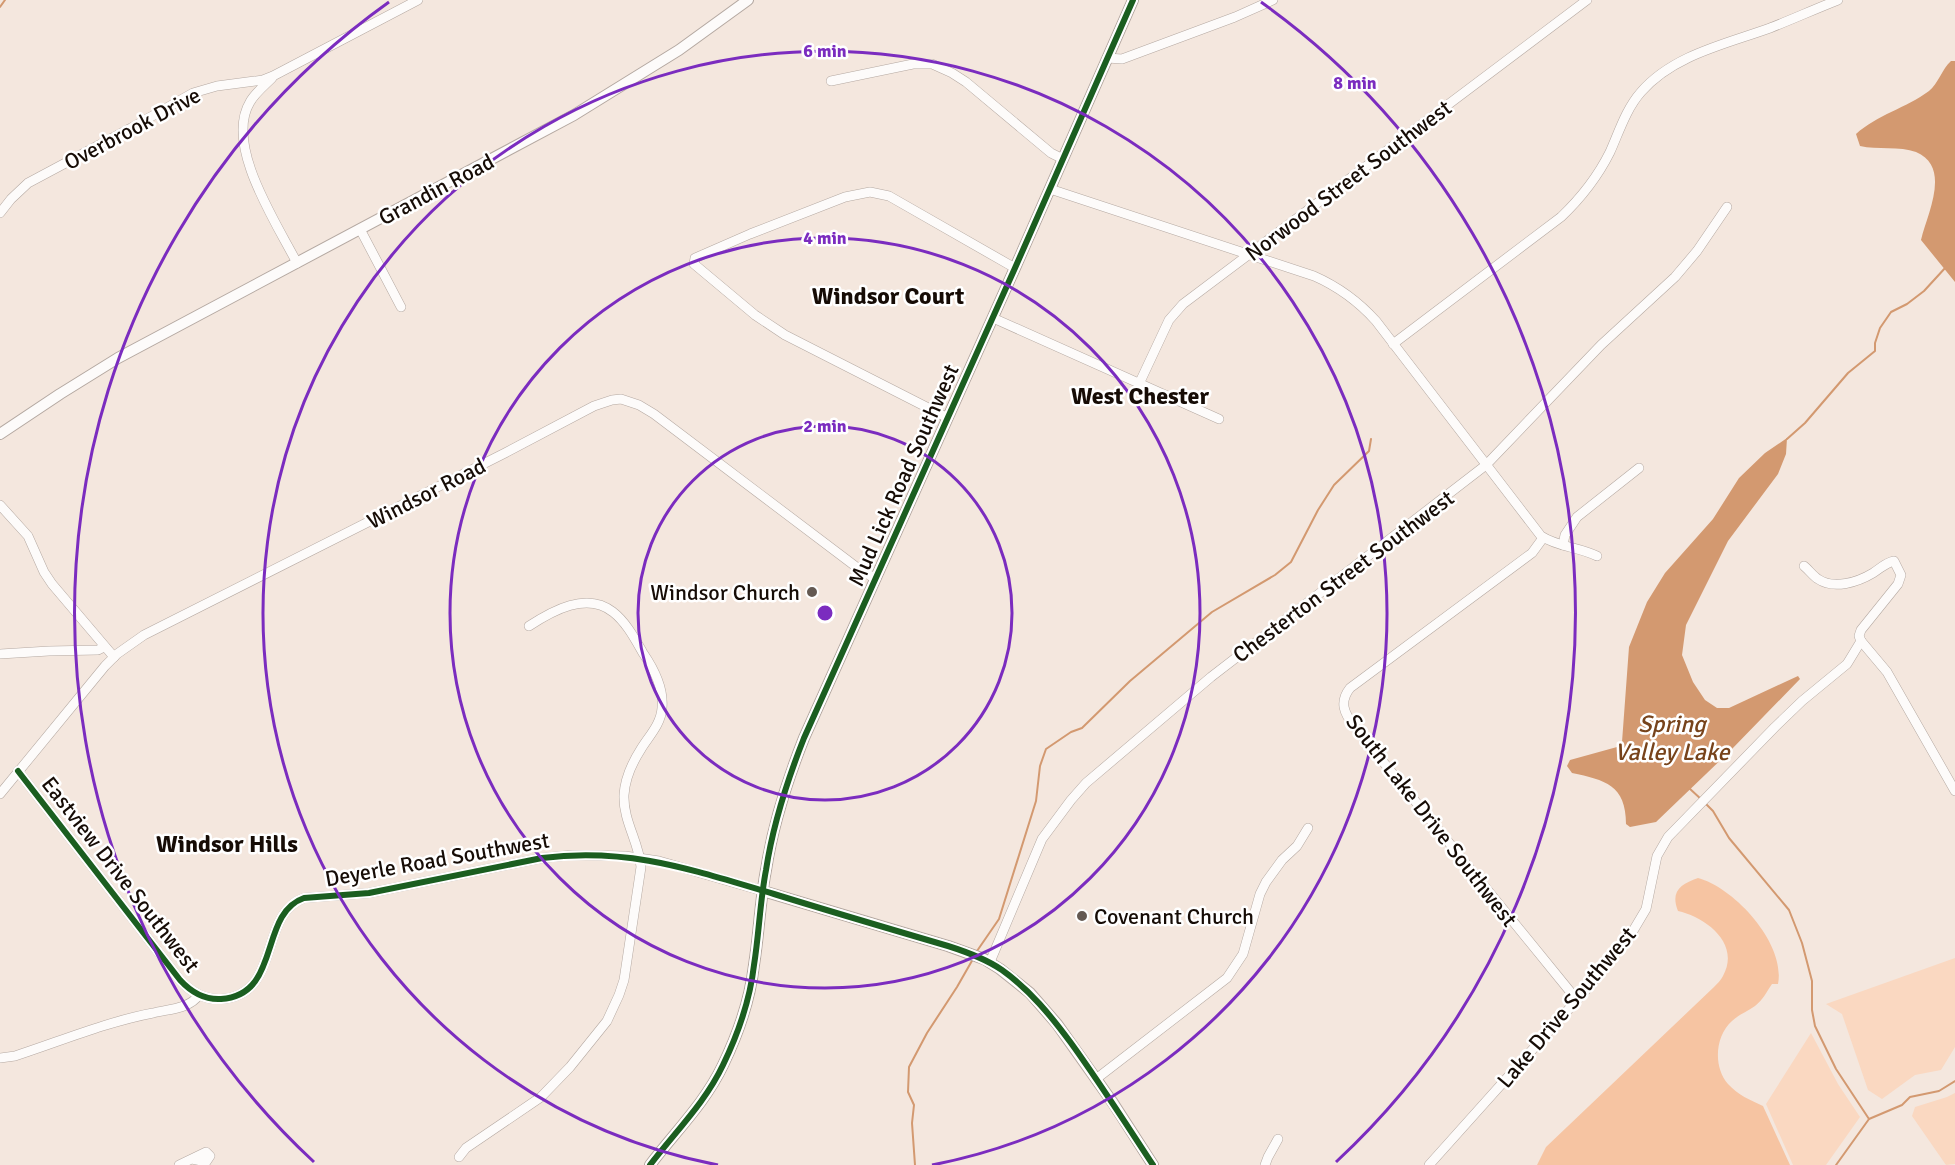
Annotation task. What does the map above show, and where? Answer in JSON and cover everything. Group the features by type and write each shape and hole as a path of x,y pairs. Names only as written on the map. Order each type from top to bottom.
{"street":[{"name":"Overbrook Drive","path":"0,211 28,183 193,93 217,86 263,80 273,76 418,0"},
{"name":"Grandin Road","path":"0,434 114,361 574,115 678,50 748,0"},
{"name":"Mud Lick Road Southwest","path":"650,1165 703,1100 718,1076 735,1038 754,967 771,841 789,774 1133,0"},
{"path":"1107,58 1122,58 1235,17 1273,0"},
{"name":"Norwood Street Southwest","path":"1139,384 1158,340 1174,312 1183,304 1587,0"},
{"path":"1393,344 1534,238 1577,201 1598,175 1634,101 1655,78 1671,67 1698,54 1838,0"},
{"path":"831,81 913,64 924,63 940,67 966,82 1051,153 1063,159"},
{"path":"273,76 249,104 244,121 243,146 258,188 297,263"},
{"path":"1050,189 1314,276 1342,290 1370,315 1543,538 1597,556"},
{"path":"948,418 785,335 755,315 693,261 695,258 750,234 835,201 870,192 889,196 1015,268"},
{"name":"Chesterton Street Southwest","path":"981,958 1042,839 1064,807 1086,783 1211,677 1486,465 1601,345 1675,278 1727,207"},
{"path":"360,230 401,307"},
{"path":"993,318 1219,419"},
{"name":"Windsor Road","path":"0,794 114,657 144,635 594,406 612,400 630,401 654,414 859,569 876,579"},
{"path":"1563,545 1564,535 1577,517 1639,468"},
{"path":"0,505 28,536 52,584 114,657"},
{"name":"South Lake Drive Southwest","path":"1543,538 1532,554 1350,687 1345,693 1343,704 1344,711 1354,726 1577,1000"},
{"name":"Lake Drive Southwest","path":"1429,1165 1577,1000 1630,936 1643,916 1650,898 1657,856 1668,837 1775,727 1847,664 1861,641 1859,636 1861,630 1900,579 1900,571 1894,561 1864,578 1844,584 1819,580 1804,566"},
{"path":"459,1157 466,1148 541,1097 556,1083 607,1021 619,995 624,980 640,870 640,858 628,822 625,791 631,768 661,716 662,698 655,672 621,620 608,609 599,605 572,605 545,616 529,626"},
{"path":"1861,641 1887,672 1955,792"},
{"path":"0,654 98,650 104,647"},
{"name":"Eastview Drive Southwest","path":"18,771 180,980 199,995"},
{"path":"1096,1079 1227,978 1243,954 1260,894 1266,882 1277,866 1297,846 1308,828"},
{"name":"Deyerle Road Southwest","path":"199,995 221,999 241,993 254,983 286,909 296,900 369,893 558,856 592,855 640,858 705,873 981,958 1009,975 1030,993 1057,1024 1153,1165"},
{"path":"0,1059 140,1015 185,1006 195,1001 199,995"},
{"path":"1265,1165 1278,1139"},
{"path":"179,1165 192,1159"}],"shaded area":[{"path":"1698,878 1727,893 1742,905 1766,936 1774,952 1778,968 1778,984 1772,984 1758,1004 1734,1019 1726,1027 1719,1043 1718,1061 1723,1077 1732,1088 1763,1106 1790,1165 1537,1165 1546,1147 1722,977 1727,964 1724,943 1717,933 1699,919 1678,911 1676,904 1676,893 1679,889"},
{"path":"1955,958 1955,1047 1941,1070 1915,1075 1882,1099 1868,1090 1842,1014 1826,1004"},
{"path":"1811,1033 1838,1084 1860,1117 1826,1165 1793,1165 1766,1104"},
{"path":"1955,1093 1955,1164 1946,1165 1912,1116 1915,1107"}],"water":[{"path":"1951,61 1955,61 1955,282 1921,240 1932,205 1935,180 1933,168 1927,159 1910,150 1860,146 1856,134 1864,127 1929,91"},
{"name":"Spring Valley Lake","path":"1787,438 1786,454 1778,474 1728,541 1686,625 1682,655 1693,682 1705,700 1717,708 1729,708 1798,676 1800,679 1656,822 1630,827 1626,824 1622,801 1611,786 1594,778 1572,773 1567,766 1570,760 1617,747 1622,742 1629,647 1647,602 1665,573 1713,519 1739,478 1765,453"}],"waterway":[{"path":"0,7 5,0"},
{"path":"1787,439 1805,423 1848,373 1875,351 1880,328 1891,312 1907,304 1924,291 1946,267"},
{"path":"977,951 999,919 1036,801 1040,766 1046,749 1071,732 1082,728 1130,681 1212,612 1275,575 1291,562 1334,485 1369,451 1371,439"},
{"path":"1689,788 1702,800"},
{"path":"1706,804 1713,811 1729,838 1789,910 1802,943 1812,981 1812,1010 1815,1026 1836,1069 1869,1119"},
{"path":"915,1165 912,1123 914,1105 908,1092 909,1067 927,1033 973,959"},
{"path":"1836,1165 1869,1119 1902,1105 1910,1097 1939,1091 1955,1081"}],"cycle path":[{"path":"650,1165 708,1092 734,1041 752,978 772,836 804,738 1133,0"},
{"path":"18,771 180,980 193,992 203,997 221,999 240,994 253,984 262,970 280,920 290,907 304,898 369,893 542,858 574,855 632,858 687,869 948,946 996,966 1022,986 1056,1023 1153,1165"}],"place":[{"name":"Windsor Church","path":"812,592"},
{"name":"Covenant Church","path":"1082,916"}],"district":[{"name":"Windsor Court","path":"888,296"},
{"name":"West Chester","path":"1140,396"},
{"name":"Windsor Hills","path":"227,844"}]}
